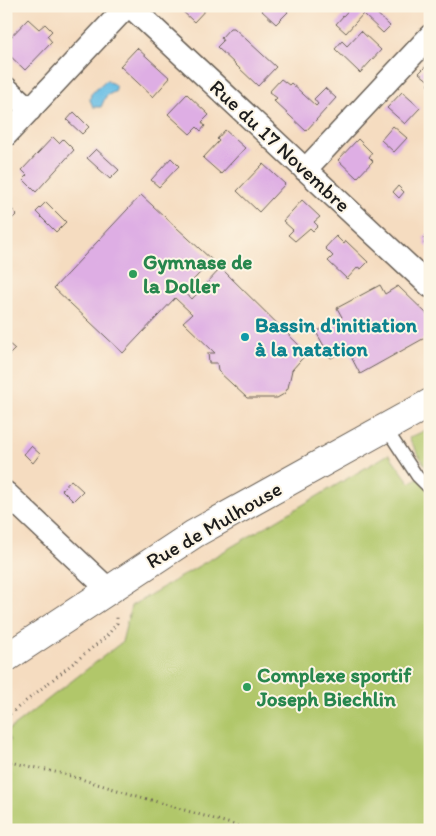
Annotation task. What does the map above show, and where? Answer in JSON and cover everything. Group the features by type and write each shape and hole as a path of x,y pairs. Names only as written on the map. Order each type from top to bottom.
{"main road":[{"name":"Rue de Mulhouse","path":"6,658 194,534 430,402"}],"street":[{"path":"6,135 129,6"},
{"name":"Rue du 17 Novembre","path":"129,6 430,286"},
{"path":"305,170 430,36"},
{"path":"6,88 30,110"},
{"path":"6,494 108,589"}],"lane":[{"path":"385,427 417,476 430,489"}],"path":[{"path":"6,717 107,636 117,623 118,609 108,589"},
{"path":"6,761 64,774 251,830"}],"green space":[{"name":"Complexe sportif Joseph Biechlin","path":"430,428 430,830 6,830 6,742 10,741 6,732 122,642 131,606 389,454 410,483 428,471 409,438"}],"water":[{"path":"106,80 115,85 116,91 106,96 101,107 93,107 90,100 91,94"}],"building":[{"path":"177,6 209,6 194,22"},
{"path":"264,6 283,6 288,12 276,24 261,10"},
{"path":"352,6 369,6 390,26 383,33 363,14 346,33 336,24"},
{"path":"28,19 39,29 45,24 52,31 47,36 52,42 25,70 6,52 6,42"},
{"path":"230,28 234,28 276,67 258,86 217,47 223,41 221,38"},
{"path":"361,31 381,50 360,73 335,49 342,41 347,46"},
{"path":"137,48 170,78 153,97 120,66"},
{"path":"430,62 430,82 419,73"},
{"path":"281,79 289,85 291,83 316,106 318,104 314,99 325,88 336,98 306,131 274,101 277,98 269,92"},
{"path":"402,92 420,108 405,124 387,108"},
{"path":"187,94 209,115 202,122 205,126 201,131 197,127 190,134 168,114"},
{"path":"74,112 89,127 82,134 67,120"},
{"path":"393,126 407,138 394,152 381,140"},
{"path":"225,130 245,148 221,174 203,158 219,141 217,139"},
{"path":"53,137 59,143 63,139 74,150 36,192 23,179 27,175 22,170"},
{"path":"358,139 372,153 369,157 373,161 357,178 338,160"},
{"path":"96,149 119,170 110,179 87,158"},
{"path":"171,158 179,166 159,187 151,180"},
{"path":"263,164 285,184 259,212 237,191"},
{"path":"398,186 404,192 399,198 393,192"},
{"path":"141,195 212,260 183,291 192,299 221,268 307,353 292,370 288,388 284,394 277,398 247,398 218,371 217,363 209,363 208,353 215,353 183,322 192,314 175,298 123,353 54,288"},
{"path":"302,200 320,217 314,222 318,226 313,231 310,228 295,241 288,235 293,230 283,221"},
{"path":"46,202 66,222 56,232 36,212"},
{"path":"6,204 17,214 6,225"},
{"path":"430,231 430,249 424,244 425,240 423,238"},
{"path":"336,236 344,244 346,241 368,262 361,269 358,267 347,279 328,261 333,256 325,248"},
{"path":"380,285 385,294 398,286 430,317 430,335 360,374 347,349 331,358 316,332 342,317 337,308"},
{"path":"8,343 15,349 6,358 6,345"},
{"path":"31,446 40,454 33,463 24,454"},
{"path":"71,480 83,491 73,501 62,490"}],"place":[{"name":"Gymnase de la Doller","path":"133,274"},
{"name":"Bassin d'initiation à la natation","path":"245,337"},
{"name":"Complexe sportif Joseph Biechlin","path":"247,687"}]}
